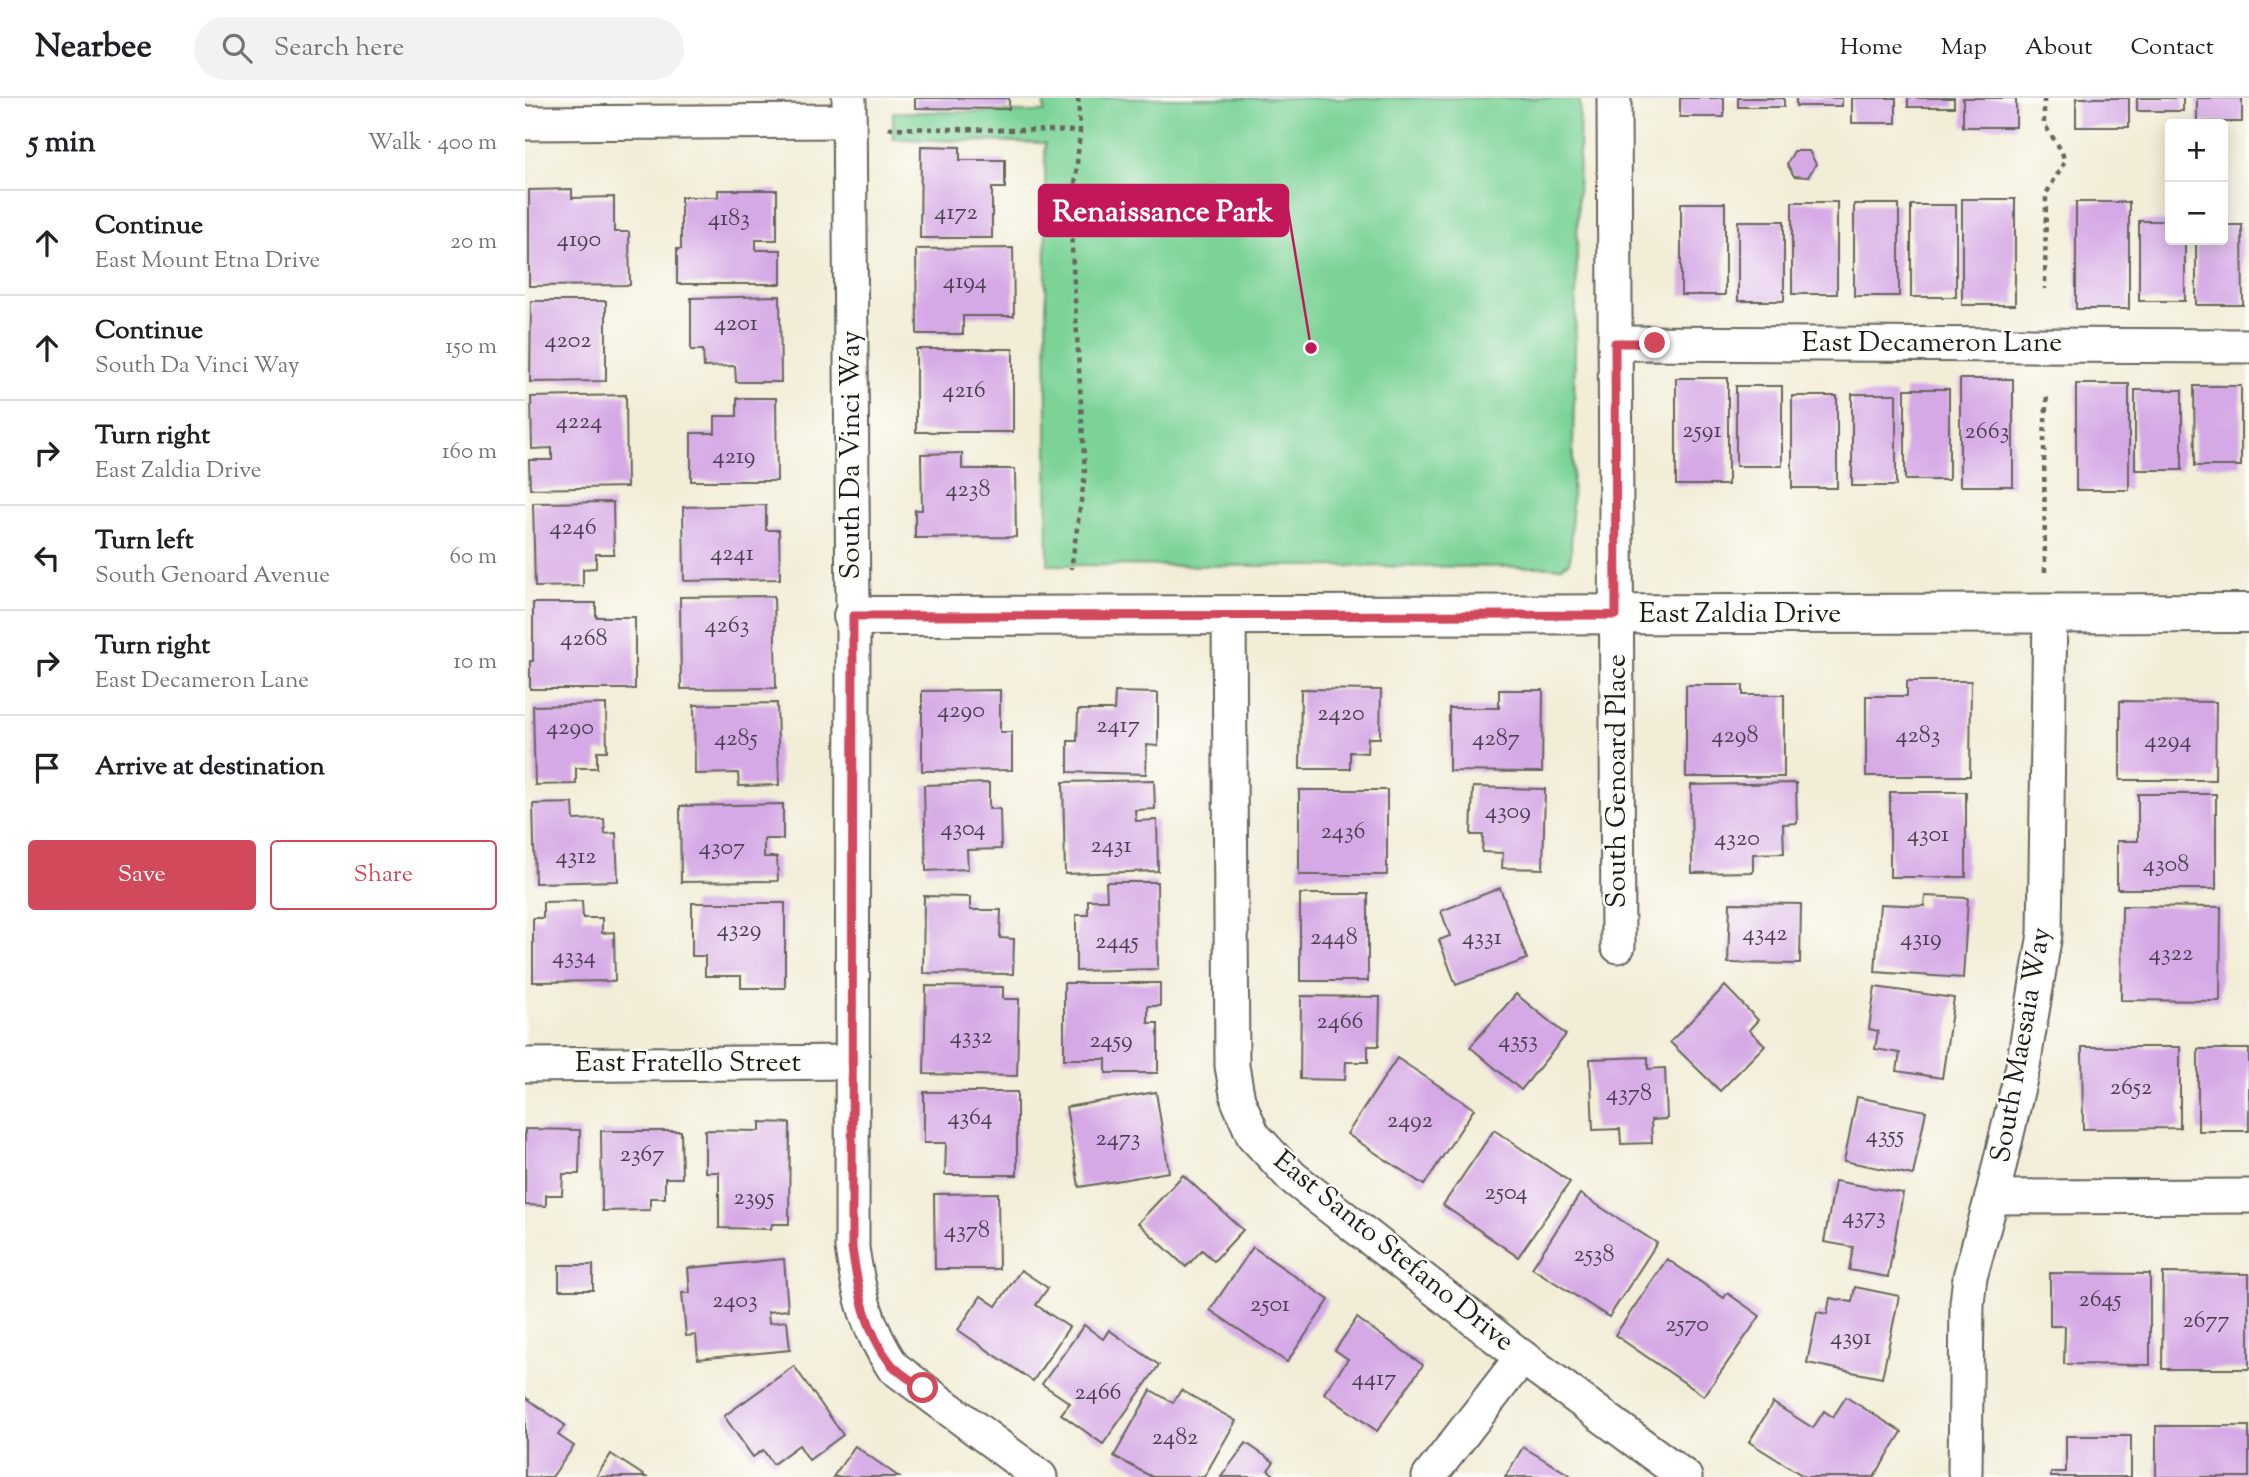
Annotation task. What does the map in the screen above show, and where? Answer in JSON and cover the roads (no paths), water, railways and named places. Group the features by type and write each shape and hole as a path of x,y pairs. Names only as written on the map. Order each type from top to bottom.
{"street":[{"name":"South Genoard Place","path":"1614,98 1618,946"},
{"path":"525,123 849,110"},
{"name":"South Da Vinci Way","path":"849,110 853,616 852,1248 865,1315 877,1343 893,1367 1039,1477"},
{"name":"East Decameron Lane","path":"1615,343 2249,345"},
{"name":"East Zaldia Drive","path":"853,616 2249,613"},
{"name":"South Maesaia Way","path":"1965,1475 1967,1303 1970,1277 2024,1066 2046,934 2050,614"},
{"name":"East Santo Stefano Drive","path":"1229,616 1232,1066 1238,1100 1253,1135 1292,1177 1522,1356 1685,1477"},
{"name":"East Fratello Street","path":"525,1065 851,1062"},
{"path":"1992,1197 2249,1196"},
{"path":"1429,1477 1522,1356"}],"place":[{"name":"Renaissance Park","path":"1311,348"}]}
